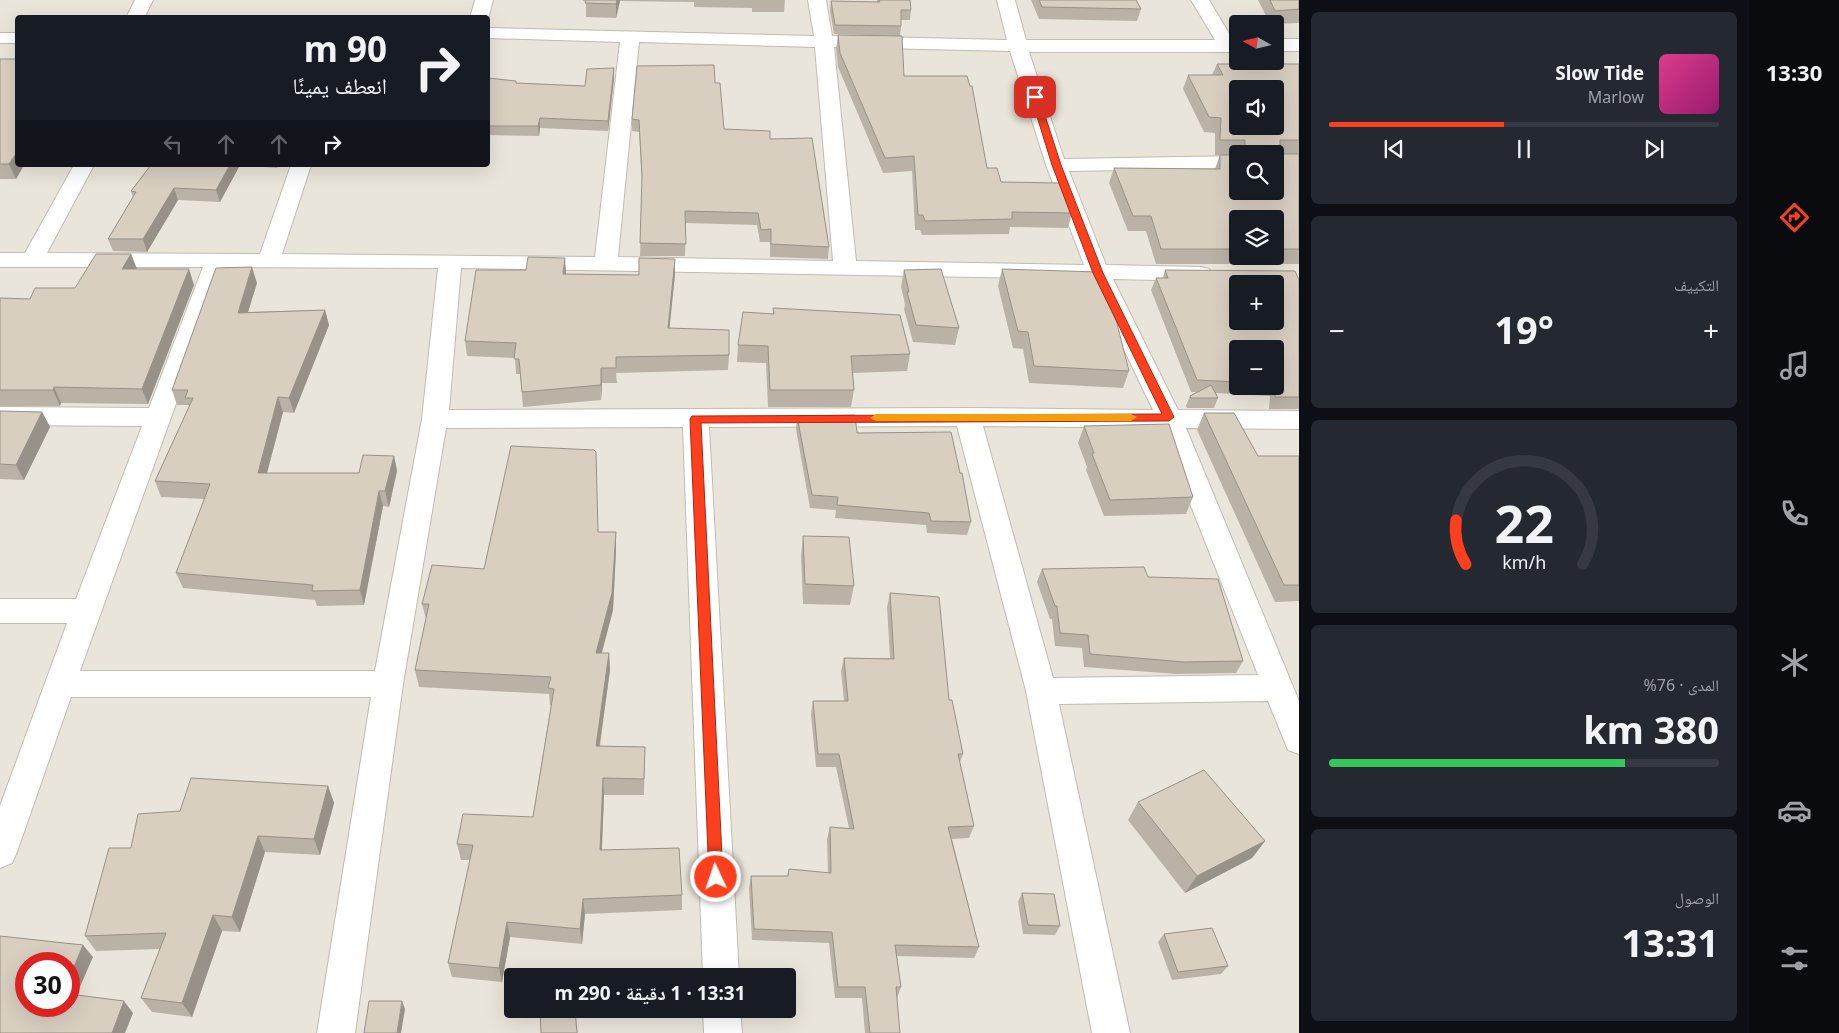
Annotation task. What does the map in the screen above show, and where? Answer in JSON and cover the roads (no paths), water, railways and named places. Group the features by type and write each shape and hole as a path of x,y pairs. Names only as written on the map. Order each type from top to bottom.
{"street":[{"path":"136,15 144,0"},
{"path":"480,15 484,0"},
{"path":"817,0 824,42 844,267"},
{"path":"1006,0 1018,46 1056,165 1098,273 1169,417 1299,740"},
{"path":"1200,0 1229,42"},
{"path":"490,34 1018,46 1229,46"},
{"path":"606,263 630,36"},
{"path":"0,38 15,38"},
{"path":"1056,165 1229,162"},
{"path":"32,260 83,167"},
{"path":"269,260 301,167"},
{"path":"0,260 450,261 1222,274"},
{"path":"0,852 86,611 217,260"},
{"path":"336,1033 388,684 435,419 450,261"},
{"path":"0,416 158,417"},
{"path":"968,417 1040,691 1111,1033"},
{"path":"435,419 1169,417 1299,420"},
{"path":"696,419 720,968"},
{"path":"0,611 86,611"},
{"path":"60,684 388,684"},
{"path":"1040,691 1277,688"},
{"path":"722,1018 723,1033"}]}
